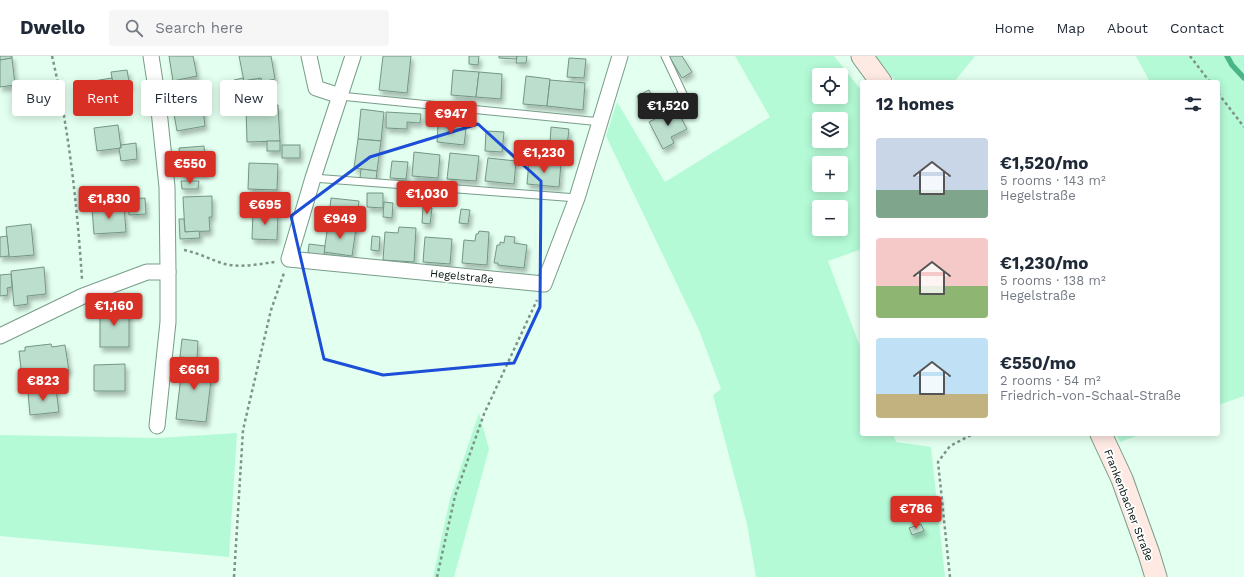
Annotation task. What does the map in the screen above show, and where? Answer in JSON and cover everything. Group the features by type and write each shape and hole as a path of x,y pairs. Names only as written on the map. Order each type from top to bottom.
{"main road":[{"path":"862,56 880,80"},
{"name":"Frankenbacher Straße","path":"1102,436 1122,479 1156,577"}],"street":[{"path":"151,56 158,101 167,187 168,322 157,426"},
{"path":"309,56 316,88 340,96"},
{"path":"289,259 313,178 353,56"},
{"path":"544,284 577,198 620,56"},
{"name":"Hegelstraße","path":"289,259 544,284"},
{"path":"0,336 83,296 148,272 168,272"}],"lane":[{"path":"660,107 683,94 665,56"},
{"path":"340,96 601,122"},
{"path":"313,178 577,198"}],"path":[{"path":"52,56 59,84 69,140 76,201 83,296"},
{"path":"1190,56 1208,80"},
{"path":"1220,96 1244,127"},
{"path":"168,249 194,252 227,265 254,265 279,262 289,259"},
{"path":"234,577 243,430 271,310 289,259"},
{"path":"437,577 455,496 484,414 544,284"},
{"path":"950,577 938,462 950,446 969,436"}],"highlighted area":[{"path":"478,124 541,181 540,307 514,363 383,375 324,359 291,216 370,157"}],"green space":[{"path":"735,56 834,56 844,68 812,68 812,104 848,104 848,74 860,88 860,250 828,261 860,347 860,436 894,436 896,442 931,447 945,577 756,577 747,524 713,395 721,389 699,330 606,136 617,102 665,182 770,117"},
{"path":"876,56 975,56 956,80 894,80"},
{"path":"1136,56 1244,56 1244,396 1220,404 1220,80 1149,80"},
{"path":"479,413 489,449 454,577 433,577 450,499"},
{"path":"237,433 229,557 0,536 0,435 158,438"},
{"path":"1117,436 1136,436 1120,442"}],"building":[{"path":"0,56 12,56 12,58 0,60"},
{"path":"169,56 193,56 197,76 173,80"},
{"path":"239,56 271,56 275,79 262,80 261,78 244,80"},
{"path":"383,56 411,56 407,93 379,90"},
{"path":"469,56 479,56 478,65 469,64"},
{"path":"499,56 517,56 516,59 499,58"},
{"path":"517,56 527,56 526,63 516,63"},
{"path":"669,56 682,56 692,72 682,78"},
{"path":"12,58 14,80 12,80 12,85 0,87 0,60"},
{"path":"569,58 586,59 584,78 567,77"},
{"path":"127,70 129,80 112,80 111,72"},
{"path":"453,70 479,72 476,97 451,95"},
{"path":"479,72 502,74 501,99 476,97"},
{"path":"526,76 550,79 547,106 523,104"},
{"path":"112,78 112,80 100,80"},
{"path":"550,80 585,83 583,110 547,106"},
{"path":"649,90 657,105 645,112 637,96"},
{"path":"277,105 280,141 247,142 246,116 277,116"},
{"path":"676,108 687,129 671,137 674,143 663,149 649,122"},
{"path":"361,109 384,112 381,141 358,139"},
{"path":"386,112 421,114 420,123 407,122 407,129 386,128"},
{"path":"174,116 204,116 205,126 177,131"},
{"path":"118,125 121,148 97,151 94,128"},
{"path":"438,126 466,129 464,145 437,142"},
{"path":"551,127 569,129 567,146 550,144"},
{"path":"486,131 504,132 502,152 485,151"},
{"path":"358,139 381,141 377,171 354,168"},
{"path":"267,141 280,141 280,151 267,151"},
{"path":"136,143 137,159 121,161 119,148 121,148 121,145"},
{"path":"282,145 300,145 300,158 282,158"},
{"path":"204,146 206,173 181,174 179,148"},
{"path":"414,152 440,155 438,178 412,176"},
{"path":"450,153 479,156 476,181 447,179"},
{"path":"488,158 516,161 514,184 485,181"},
{"path":"392,161 408,162 406,179 390,178"},
{"path":"529,161 561,163 559,187 527,184"},
{"path":"249,163 278,164 277,190 248,189"},
{"path":"361,169 377,171 376,180 360,178"},
{"path":"181,181 199,181 198,189 182,189"},
{"path":"367,193 383,193 383,208 367,207"},
{"path":"212,196 212,217 209,217 210,231 185,232 183,197"},
{"path":"145,198 146,214 129,215 128,199"},
{"path":"331,198 359,201 356,228 328,225"},
{"path":"384,202 393,203 392,218 383,217"},
{"path":"124,206 126,232 94,234 92,208"},
{"path":"423,207 432,208 430,224 422,223"},
{"path":"461,209 470,210 468,224 459,223"},
{"path":"253,212 278,213 277,240 252,239"},
{"path":"179,219 184,219 185,232 199,231 200,238 180,239"},
{"path":"31,224 34,255 9,257 6,227"},
{"path":"328,225 356,228 352,256 324,252"},
{"path":"399,227 416,228 414,262 383,260 385,232 398,233"},
{"path":"479,231 489,232 487,265 462,263 464,240 475,241 476,234 478,234"},
{"path":"7,236 9,256 0,257 0,237"},
{"path":"372,236 380,237 379,251 371,250"},
{"path":"505,236 515,237 514,243 527,245 524,268 498,265 498,263 494,263 497,245 500,245 500,242 504,243"},
{"path":"425,237 452,239 450,264 423,262"},
{"path":"309,244 325,246 324,255 308,253"},
{"path":"44,267 46,294 27,296 28,304 14,306 11,271"},
{"path":"11,274 12,287 7,288 8,295 0,296 0,275"},
{"path":"100,307 129,307 129,347 100,347"},
{"path":"182,339 198,341 197,359 180,357"},
{"path":"51,344 52,347 65,345 69,371 22,377 19,351 25,351 25,347"},
{"path":"183,359 213,363 206,422 176,419"},
{"path":"125,364 125,391 94,391 94,365"},
{"path":"56,389 59,412 30,415 28,392"},
{"path":"921,524 924,531 912,535 909,528"}],"waterway":[{"path":"1227,56 1232,65 1244,78"}]}
